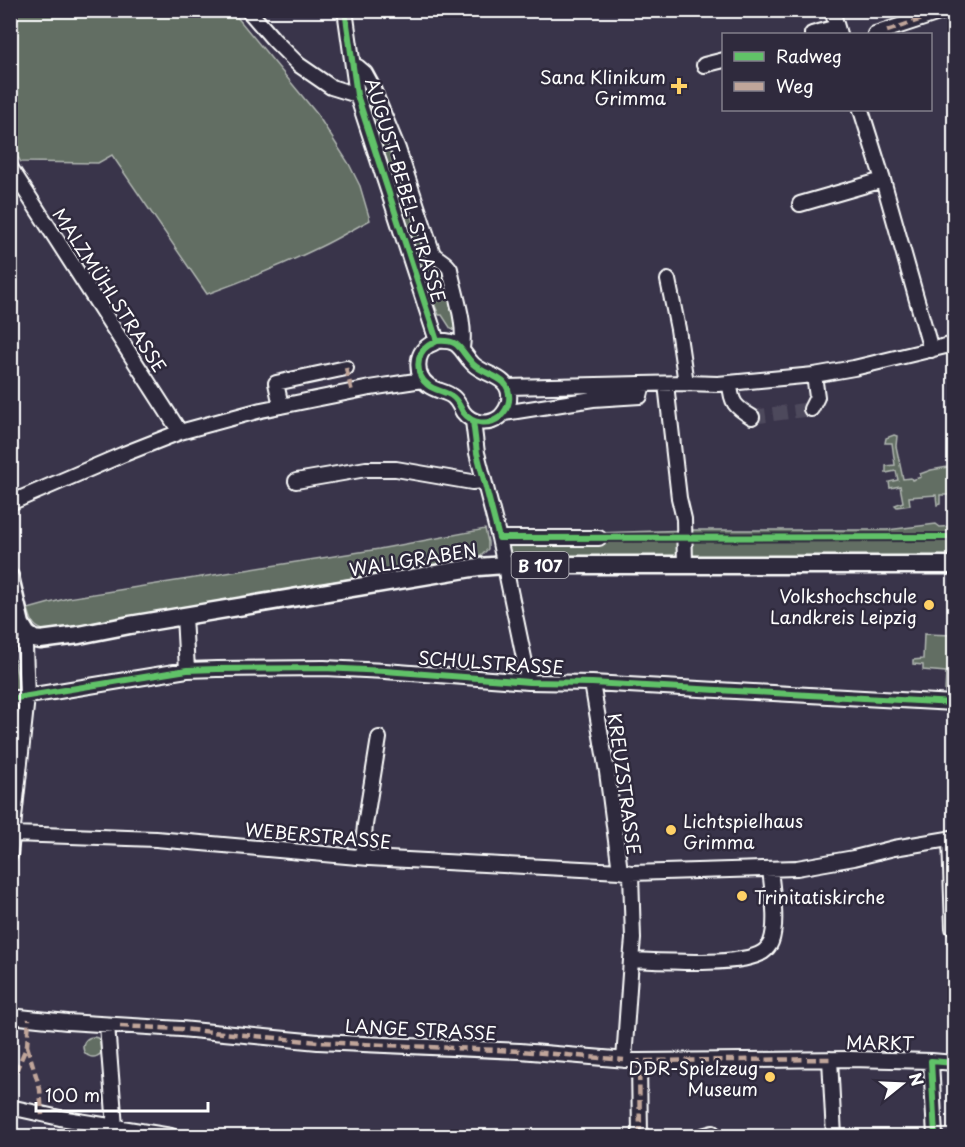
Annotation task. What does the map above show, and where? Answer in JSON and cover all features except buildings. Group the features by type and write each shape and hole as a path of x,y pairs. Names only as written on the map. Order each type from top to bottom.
{"main road":[{"name":"WALLGRABEN","path":"27,634 40,640 79,635 478,567 685,564 954,565"},
{"path":"11,578 21,624 27,634"}],"street":[{"path":"248,10 299,65 331,87 357,95"},
{"name":"AUGUST-BEBEL-STRASSE","path":"345,10 357,95 437,342"},
{"path":"821,33 838,31 832,10"},
{"path":"878,33 948,10"},
{"path":"704,65 722,60"},
{"name":"AUGUST-BEBEL-STRASSE","path":"353,65 365,73 371,84 398,149 433,254 445,262 450,269 462,322 462,348"},
{"path":"861,111 931,350"},
{"name":"MALZMÜHLSTRASSE","path":"13,179 180,432"},
{"path":"800,204 883,180"},
{"path":"668,280 686,383"},
{"path":"446,340 462,348 473,364 499,378 507,387 509,401 504,413 491,422 473,421 467,417 451,395 432,388 422,380 418,370 420,355 429,345 446,340"},
{"path":"507,387 730,383 814,375 854,368 954,344"},
{"path":"281,406 276,383 346,368"},
{"path":"811,409 818,397 814,375"},
{"path":"10,503 180,432 281,406 422,380"},
{"path":"730,383 735,405 752,417"},
{"path":"504,413 593,399 640,396 643,384"},
{"path":"666,384 679,498 684,519 685,564"},
{"path":"473,421 477,453 499,538 529,682"},
{"path":"296,481 366,469 396,469 472,482 484,481"},
{"path":"499,538 599,538"},
{"path":"184,616 187,670"},
{"path":"10,855 27,697 25,646 27,634"},
{"name":"SCHULSTRASSE","path":"10,699 187,670 324,668 386,670 529,682 592,683 954,703"},
{"name":"KREUZSTRASSE","path":"592,683 626,872 633,939 624,1060"},
{"path":"362,857 379,738"},
{"name":"WEBERSTRASSE","path":"13,834 156,838 362,857 626,872 797,868 952,838"},
{"path":"952,838 954,929"},
{"path":"631,960 729,961 762,953 771,944 775,929 770,869"},
{"name":"LANGE STRASSE","path":"10,1016 318,1042 520,1051 639,1061 830,1059"},
{"path":"113,1026 116,1127"},
{"name":"MARKT","path":"834,1137 830,1059 931,1060 935,1137"},
{"path":"931,1060 954,1063"},
{"path":"639,1061 640,1137"},
{"path":"10,1107 171,1137"}],"green space":[{"path":"10,11 232,11 317,114 349,164 360,186 370,220 292,260 207,294 112,155 98,163 21,162 11,147"},
{"path":"362,82 365,82 445,268 457,314 456,331 451,329 442,315 439,315 428,289 374,127"},
{"path":"897,436 896,446 903,479 911,478 912,480 931,470 954,466 954,495 940,495 940,504 937,505 936,495 909,497 910,505 897,507 895,505 903,502 900,486 890,488 889,482 898,480 896,471 886,473 886,466 895,465 892,443 885,443 886,438"},
{"path":"936,524 940,527 954,526 954,557 518,558 510,550 504,531 593,533 691,530 887,530"},
{"path":"485,529 488,549 481,556 47,631 34,624 28,609 68,598 379,549"},
{"path":"924,634 954,635 954,693 945,692 946,672 923,670 923,665 913,664 913,660 923,659"},
{"path":"10,639 20,690 11,692 10,692"},
{"path":"93,1037 100,1040 103,1047 100,1054 93,1057 86,1054 83,1047 86,1040"}],"tunnel":[{"path":"752,417 811,409"}],"marked path":[{"path":"887,31 948,10"},
{"path":"346,368 352,392"},
{"path":"10,607 17,605"},
{"path":"10,1084 27,1046 29,1019"},
{"path":"120,1026 181,1029 318,1042 520,1051 624,1060"},
{"path":"27,1046 40,1089 42,1115"},
{"path":"640,1136 639,1061 830,1059"}],"cycle path":[{"path":"345,10 357,95 437,341"},
{"path":"437,341 455,344 478,368 502,381 509,392 509,401 500,417 485,423 475,421 463,412 453,397 431,387 424,381 419,370 419,359 424,349 437,341"},
{"path":"473,421 477,453 499,538 954,537"},
{"path":"10,699 187,670 324,668 529,682 592,683 954,703"},
{"path":"935,1136 931,1061 954,1063"}],"place":[{"name":"Sana Klinikum Grimma","path":"679,86"},
{"name":"Volkshochschule Landkreis Leipzig","path":"929,605"},
{"name":"Lichtspielhaus Grimma","path":"671,830"},
{"name":"Trinitatiskirche","path":"742,896"},
{"name":"DDR-Spielzeug Museum","path":"770,1077"}]}
